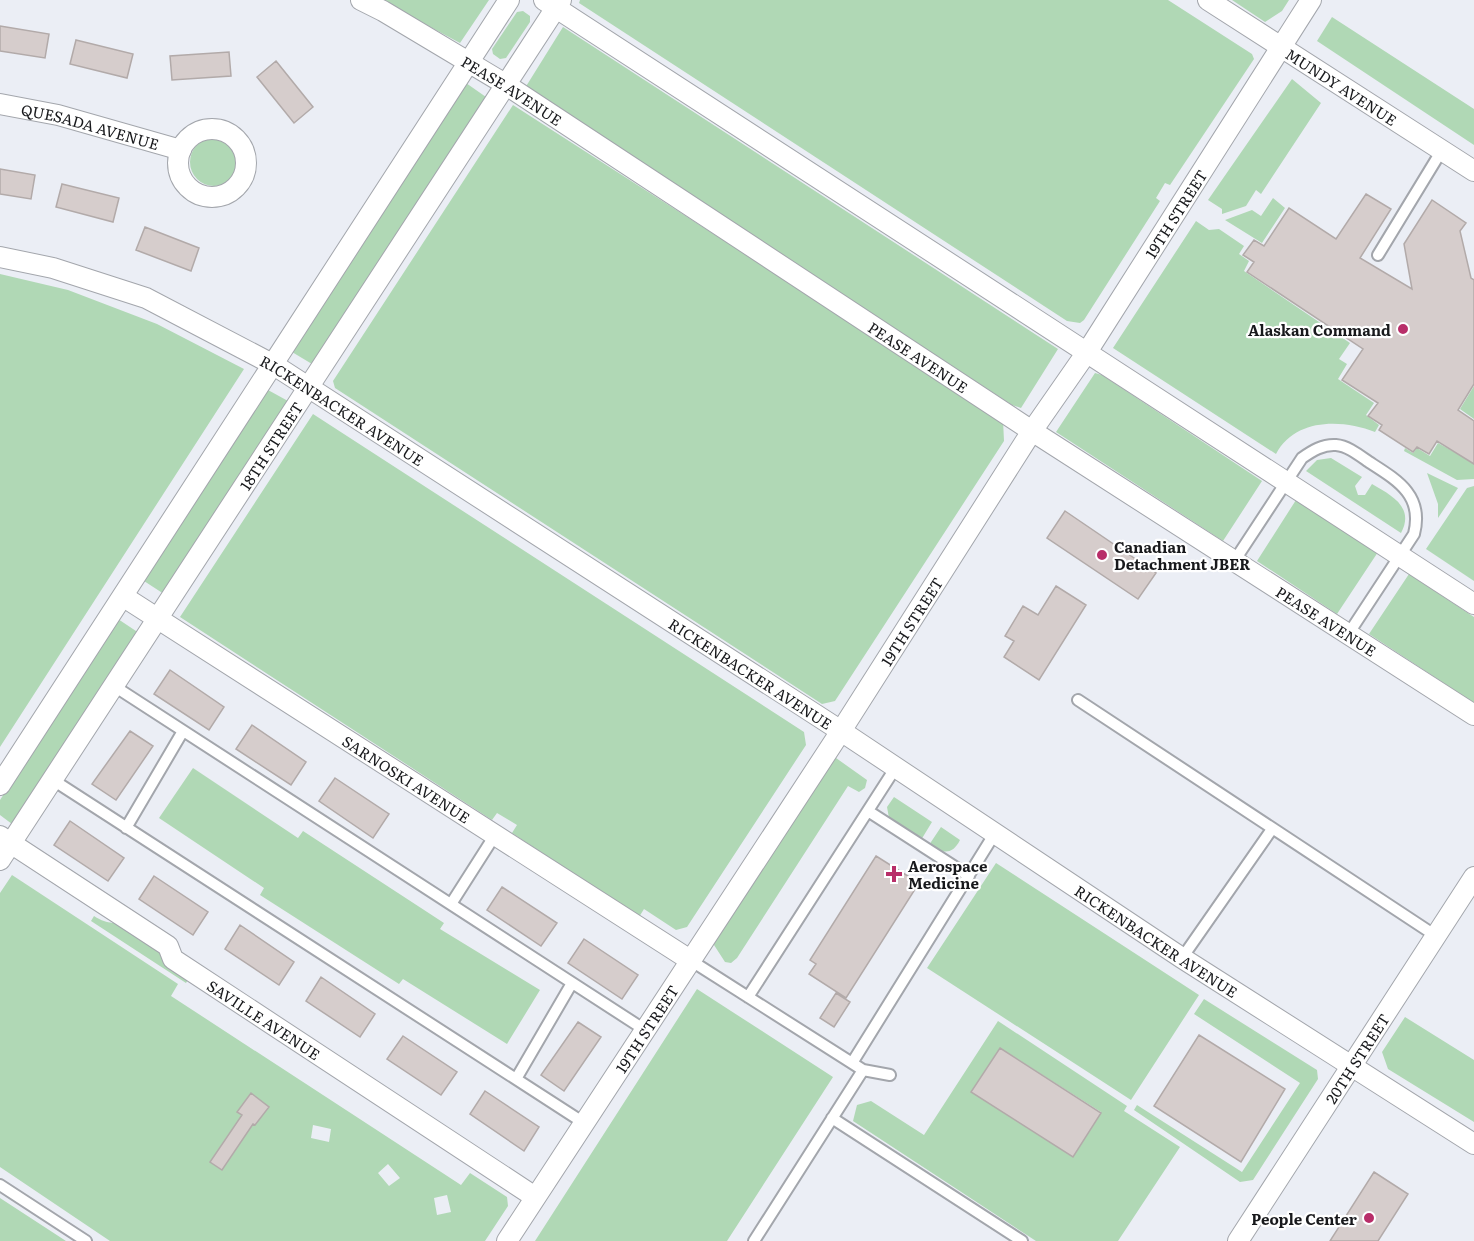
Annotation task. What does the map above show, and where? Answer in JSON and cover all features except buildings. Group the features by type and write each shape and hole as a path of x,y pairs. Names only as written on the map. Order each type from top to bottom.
{"street":[{"name":"PEASE AVENUE","path":"360,0 383,10 505,84 1032,430 1474,715"},
{"path":"0,785 509,0"},
{"name":"MUNDY AVENUE","path":"1208,0 1474,171"},
{"name":"19TH STREET","path":"507,1241 841,731 1032,430 1087,352 1311,0"},
{"path":"554,2 1474,604"},
{"name":"18TH STREET","path":"0,861 6,840 53,780 158,620 505,84 554,2"},
{"name":"QUESADA AVENUE","path":"0,104 58,115 181,150"},
{"name":"RICKENBACKER AVENUE","path":"0,258 53,268 146,298 274,365 841,731 1182,958 1474,1144"},
{"name":"SARNOSKI AVENUE","path":"124,597 690,960"},
{"name":"SAVILLE AVENUE","path":"6,840 168,946 173,959 535,1197"},
{"name":"20TH STREET","path":"1239,1241 1474,877"}],"lane":[{"path":"1377,255 1442,150"},
{"path":"1235,560 1302,458 1317,448 1336,445 1358,455 1397,480 1414,504 1417,519 1414,534 1398,555 1349,633"},
{"path":"114,686 645,1030"},
{"path":"1078,700 1436,936"},
{"path":"126,828 183,731"},
{"path":"748,997 896,767"},
{"path":"53,780 584,1123"},
{"path":"868,811 969,876"},
{"path":"1182,958 1272,829"},
{"path":"852,1063 995,833"},
{"path":"452,904 495,835"},
{"path":"690,960 863,1070 890,1075"},
{"path":"516,1079 572,982"},
{"path":"754,1241 863,1070"},
{"path":"832,1118 1022,1241"},
{"path":"0,1185 86,1241"}],"green space":[{"path":"380,0 489,0 460,43"},
{"path":"580,0 1168,0 1252,54 1254,59 1170,185 1165,183 1156,198 1160,201 1080,323 1067,321 579,3"},
{"path":"1232,0 1289,0 1282,11 1265,22"},
{"path":"523,11 530,16 530,22 506,58 500,59 493,54 492,49 517,12"},
{"path":"1332,17 1474,109 1474,145 1317,41"},
{"path":"563,27 1058,349 1021,408 1012,405 525,88"},
{"path":"1292,79 1321,103 1261,194 1256,190 1246,206 1222,214 1222,209 1208,200"},
{"path":"466,83 486,97 312,364 292,352"},
{"path":"513,105 1003,420 1004,441 835,701 822,704 335,388 333,381"},
{"path":"209,138 219,138 234,148 238,162 237,171 228,182 219,186 209,186 194,176 190,167 190,157 200,142"},
{"path":"1273,198 1285,208 1262,243 1225,220 1252,210 1261,216"},
{"path":"1196,221 1209,230 1219,229 1244,246 1239,254 1249,261 1244,271 1350,343 1339,359 1347,364 1338,379 1374,403 1366,415 1379,425 1375,432 1348,425 1320,425 1295,434 1284,442 1276,454 1113,348"},
{"path":"0,274 68,290 157,324 244,369 0,747"},
{"path":"1095,373 1102,375 1262,481 1223,541 1056,432"},
{"path":"1474,386 1474,419 1460,409"},
{"path":"268,390 288,401 164,594 144,581"},
{"path":"313,414 804,732 806,745 687,927 676,930 644,909 639,917 512,833 517,825 497,813 492,820 180,617"},
{"path":"1438,443 1474,463 1474,479 1457,480 1404,451 1405,448 1413,453 1417,448 1430,456"},
{"path":"1331,458 1362,477 1355,486 1358,495 1365,495 1372,484 1399,503 1405,516 1405,524 1401,533 1306,471 1317,460"},
{"path":"1427,473 1458,488 1438,518 1438,504"},
{"path":"1474,486 1474,581 1426,549 1467,488"},
{"path":"1296,500 1378,552 1337,614 1257,561"},
{"path":"1409,574 1474,617 1474,703 1369,634"},
{"path":"118,619 139,633 12,824 0,815 0,800"},
{"path":"836,758 867,780 865,788 859,792 848,786 737,958 731,963 725,962 714,945 715,938 832,759"},
{"path":"193,768 298,838 303,831 444,923 440,929 540,990 507,1044 403,979 399,984 260,895 264,888 159,818"},
{"path":"894,797 932,822 921,840 889,818 887,807"},
{"path":"941,827 960,840 950,851 938,850 929,845"},
{"path":"996,863 1199,995 1131,1100 927,968"},
{"path":"12,875 178,984 171,996 461,1185 470,1173 507,1197 508,1206 485,1241 110,1241 0,1167 0,893","holes":["251,1094 268,1106 255,1125 237,1112","313,1125 331,1129 329,1142 311,1138","229,1134 241,1142 222,1170 210,1162","388,1164 400,1178 389,1186 378,1173","447,1195 451,1212 437,1215 434,1198"]},
{"path":"94,916 104,921 129,926 147,936 189,978 186,983 91,921"},
{"path":"697,989 833,1077 727,1241 535,1241"},
{"path":"1204,999 1317,1070 1318,1079 1253,1180 1240,1182 1134,1110 1137,1105 1242,1172 1300,1083 1194,1014"},
{"path":"1405,1017 1474,1060 1474,1122 1388,1069 1382,1052"},
{"path":"998,1021 1127,1106 1124,1111 1180,1147 1118,1241 1036,1241 853,1121 857,1105 871,1101 924,1135","holes":["1000,1048 1101,1112 1073,1157 972,1092"]},
{"path":"0,1198 66,1241 0,1241"}],"place":[{"name":"Alaskan Command","path":"1403,329"},
{"name":"Canadian Detachment JBER","path":"1102,555"},
{"name":"Aerospace Medicine","path":"894,874"},
{"name":"People Center","path":"1369,1218"}]}
